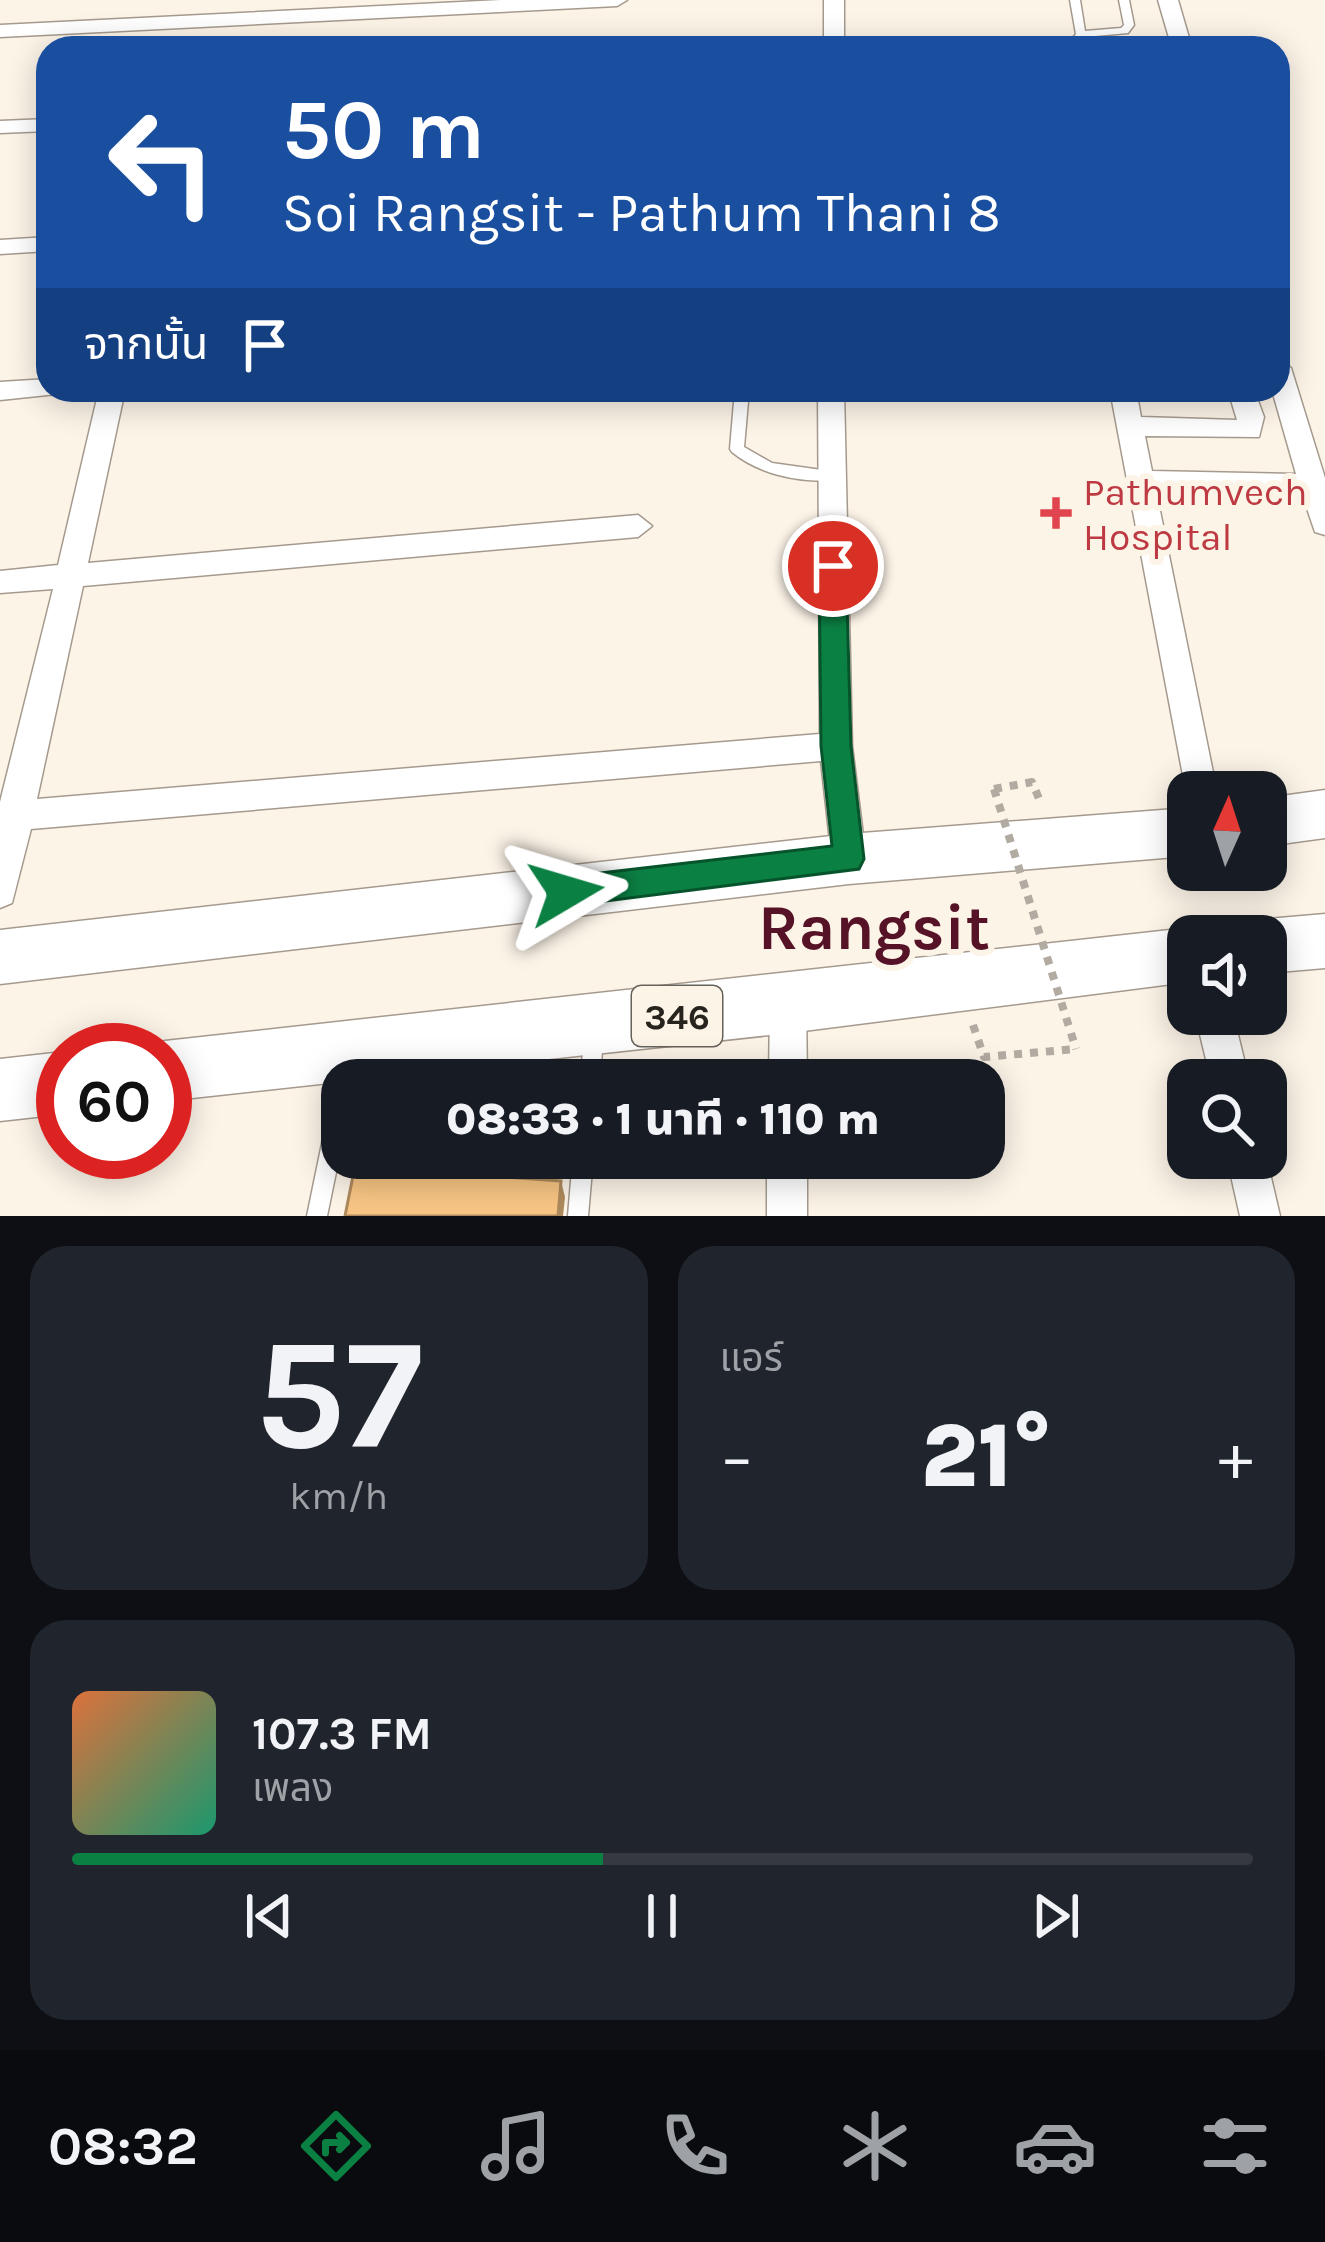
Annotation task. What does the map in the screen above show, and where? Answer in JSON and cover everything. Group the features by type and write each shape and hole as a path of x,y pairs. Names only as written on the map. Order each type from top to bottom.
{"main road":[{"path":"1287,819 1325,814"},
{"path":"0,958 848,859 1167,834"},
{"name":"346","path":"518,1059 593,1052 788,1004 1167,957"},
{"name":"346","path":"192,1072 321,1074"},
{"path":"0,1090 36,1086"}],"street":[{"path":"188,36 195,0"},
{"path":"0,32 617,0"},
{"path":"834,0 834,36"},
{"path":"1168,0 1178,36"},
{"path":"0,128 36,126"},
{"path":"0,247 36,245"},
{"path":"0,392 36,389"},
{"path":"0,892 8,817 109,402"},
{"path":"832,402 836,746 848,859"},
{"path":"1125,402 1196,771"},
{"path":"1130,426 1249,430 1251,417 1245,402"},
{"path":"1288,402 1325,524"},
{"path":"1142,481 1312,484"},
{"path":"0,582 638,526"},
{"path":"8,817 836,746"},
{"path":"788,1004 788,1059"},
{"path":"787,1179 787,1216"},
{"path":"1252,1179 1260,1216"}],"lane":[{"path":"1075,0 1081,34 1124,31 1129,26 1124,0"},
{"path":"741,402 737,449 750,462 766,469 831,476"},
{"path":"317,1216 325,1179"},
{"path":"578,1216 582,1179"}],"path":[{"path":"957,982 984,1057 1076,1049 994,789"}],"building":[{"path":"352,1179 561,1181 558,1216 345,1216"}],"place":[{"name":"Pathumvech Hospital","path":"1056,513"}],"district":[{"name":"Rangsit","path":"874,927"}],"route":[{"path":"566,892 848,859 836,746 833,566"}]}
